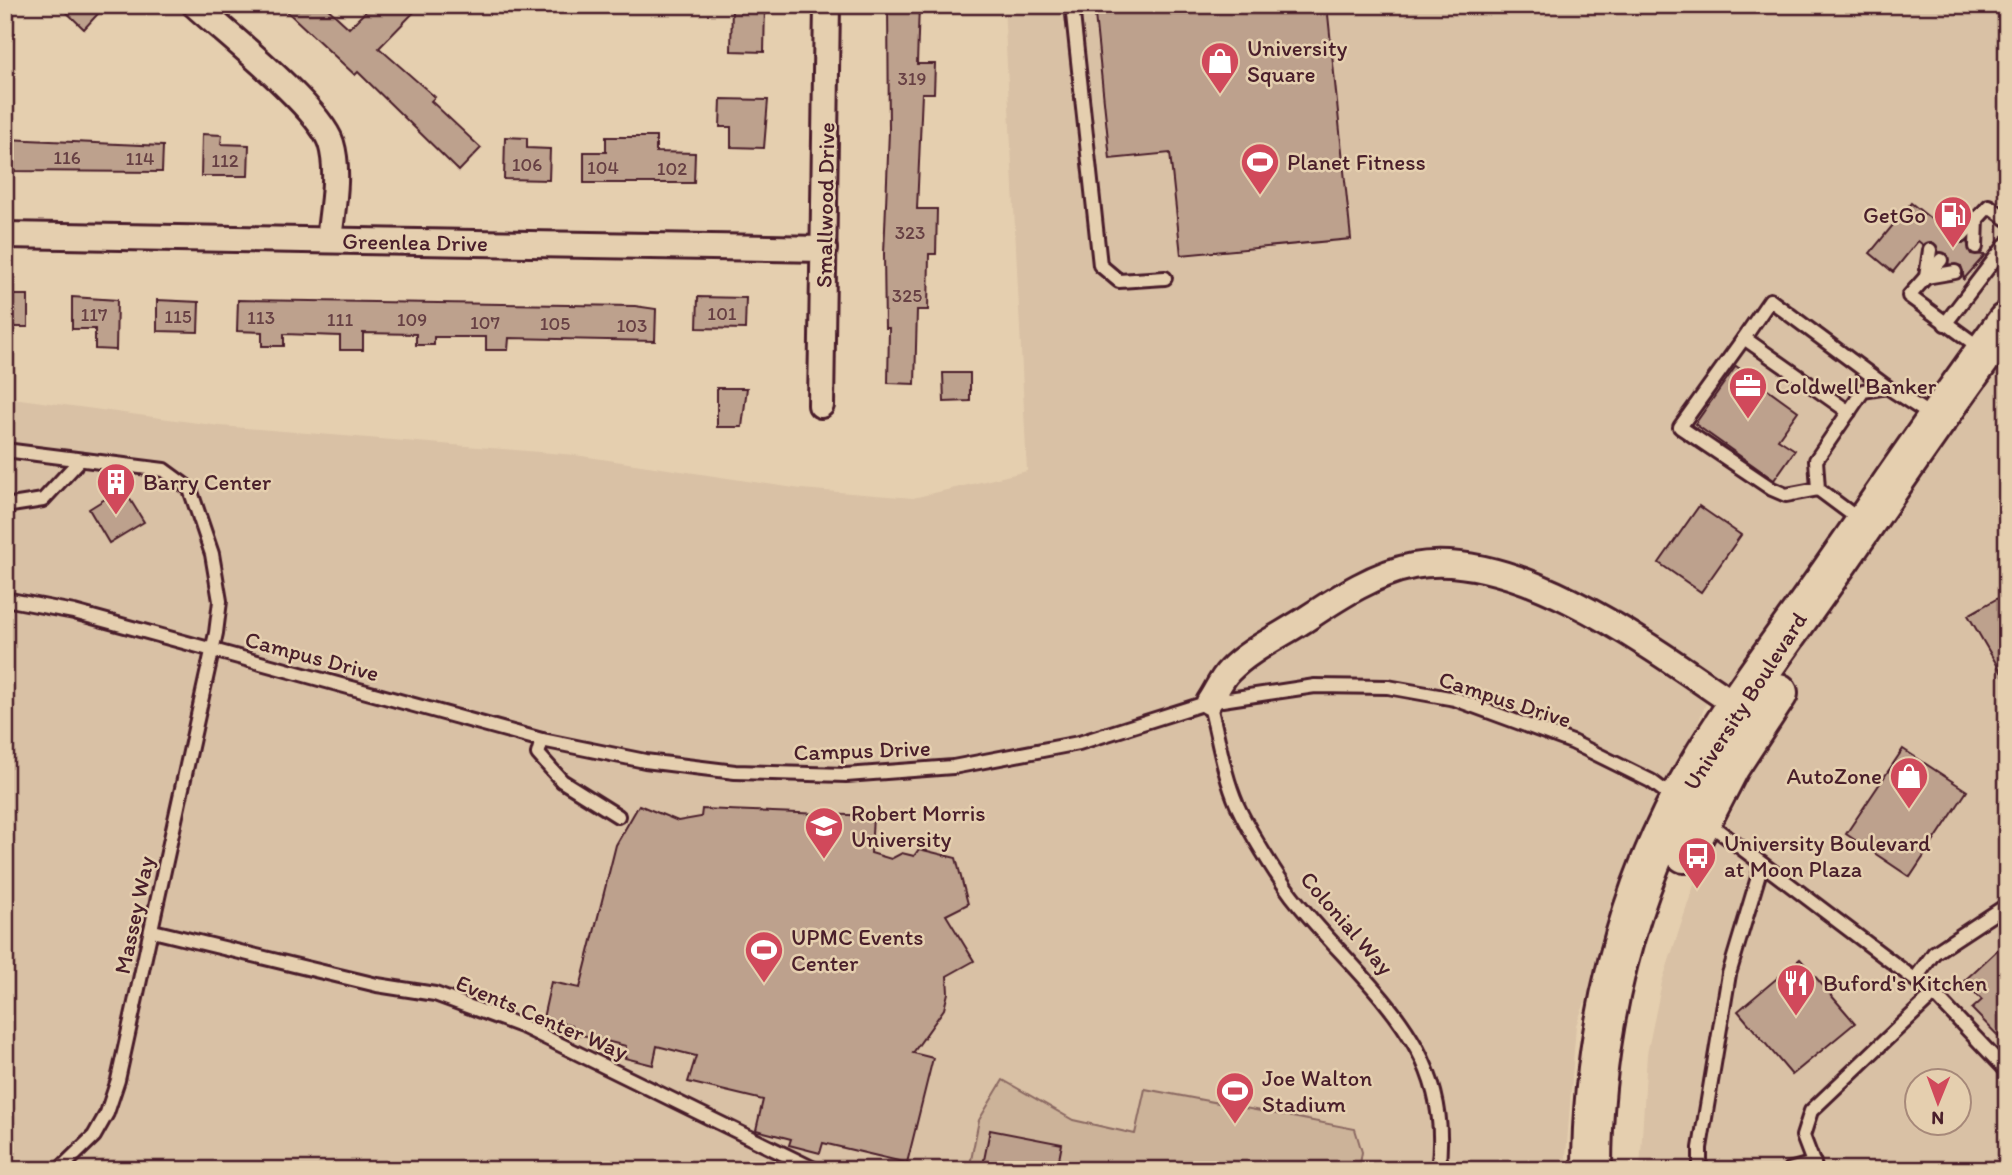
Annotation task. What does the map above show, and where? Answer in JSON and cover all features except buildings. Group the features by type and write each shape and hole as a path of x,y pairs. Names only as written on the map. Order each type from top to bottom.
{"main road":[{"name":"University Boulevard","path":"1618,1170 1620,1105 1633,1011 1690,810 1697,768 1737,706 1938,420 2000,347"},
{"name":"University Boulevard","path":"1592,1170 1599,1061 1614,976 1650,868 1765,711 2000,347"}],"street":[{"path":"195,5 307,108 326,132 334,159 329,240"},
{"name":"Smallwood Drive","path":"821,405 827,5"},
{"name":"Greenlea Drive","path":"5,235 824,249"},
{"path":"1209,702 1229,671 1334,601 1375,579 1412,566 1468,564 1545,588 1678,665 1737,706"}],"lane":[{"path":"1072,5 1100,265 1119,281 1165,278"},
{"path":"1962,235 1989,206 2007,219"},
{"path":"1951,227 1977,218"},
{"path":"1976,247 1977,218"},
{"path":"1945,324 2007,243"},
{"path":"1926,277 1930,250"},
{"path":"1941,260 1909,296 1945,324 2000,347"},
{"path":"1926,277 1955,272"},
{"path":"1864,524 1818,489 1786,495 1772,489 1680,427 1770,300 1887,387 1938,420"},
{"path":"1744,338 1849,412"},
{"path":"1818,489 1816,460 1863,391 1887,387"},
{"name":"Massey Way","path":"5,450 164,470 190,489 212,554 220,601 153,931 118,1080 107,1113 94,1136 59,1170"},
{"path":"5,506 43,500 80,460"},
{"name":"Campus Drive","path":"5,599 74,612 542,740 645,761 735,772 846,775 998,760 1079,743 1209,702 1315,686 1388,687 1455,699 1572,742 1651,781 1934,994 2007,1071"},
{"name":"Colonial Way","path":"1209,702 1237,805 1291,895 1377,989 1412,1035 1433,1081 1443,1137 1438,1170"},
{"path":"542,740 538,754 562,781 618,816"},
{"path":"1700,1170 1700,1148 1729,974 1762,864"},
{"path":"1915,979 1934,953 2007,905"},
{"name":"Events Center Way","path":"153,931 377,985 435,994 524,1027 816,1170"},
{"path":"1789,1170 1815,1167 1803,1136 1811,1111 1934,994"}],"shaded area":[{"name":"Robert Morris University","path":"1004,5 2007,5 2007,1170 1640,1170 1647,1054 1662,982 1697,876 1741,795 1721,781 1754,728 1709,696 1576,1025 1565,1170 5,1170 5,397 220,426 575,455 801,489 913,498 1027,471"},
{"name":"Joe Walton Stadium","path":"1003,1080 1073,1120 1135,1134 1145,1089 1355,1129 1362,1152 1359,1170 969,1170 979,1120"}],"place":[{"name":"University Square","path":"1220,95"},
{"name":"Planet Fitness","path":"1260,196"},
{"name":"GetGo","path":"1953,249"},
{"name":"Coldwell Banker","path":"1748,420"},
{"name":"Barry Center","path":"116,516"},
{"name":"AutoZone","path":"1909,810"},
{"name":"Robert Morris University","path":"824,860"},
{"name":"University Boulevard at Moon Plaza","path":"1697,890"},
{"name":"UPMC Events Center","path":"764,984"},
{"name":"Buford's Kitchen","path":"1796,1017"},
{"name":"Joe Walton Stadium","path":"1235,1125"}]}
